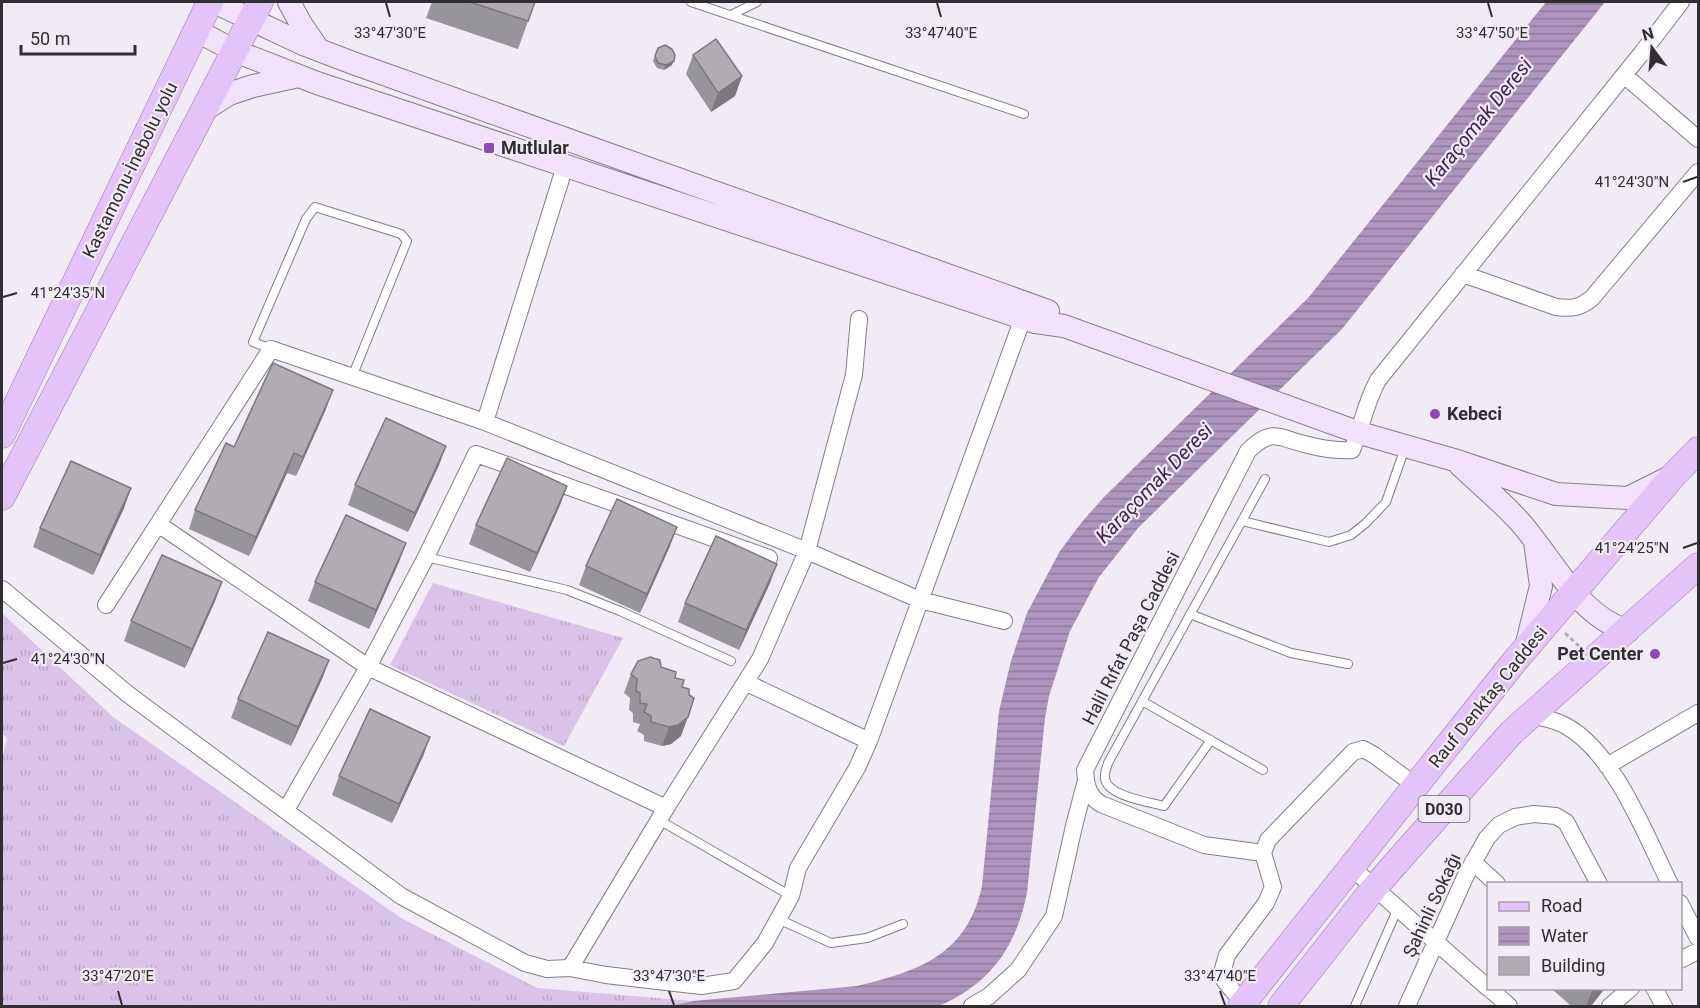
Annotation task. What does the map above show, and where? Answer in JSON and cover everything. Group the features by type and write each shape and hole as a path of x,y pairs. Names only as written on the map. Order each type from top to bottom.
{"main road":[{"path":"212,2 256,10 318,49 1048,310 1064,326"},
{"name":"Kastamonu-İnebolu yolu","path":"2,435 212,2"},
{"path":"289,2 318,49"},
{"path":"2,497 256,10"},
{"path":"197,31 235,51 299,76 1035,322 1064,326 1360,433 1454,460 1556,494 1628,498 1673,476"},
{"path":"204,110 229,94 299,76"},
{"name":"Rauf Denktaş Caddesi","path":"1242,1005 1525,650 1673,476 1698,450"},
{"path":"1454,460 1520,521 1575,592 1599,617 1611,626 1628,631"},
{"path":"1525,650 1541,586 1534,540"},
{"name":"Rauf Denktaş Caddesi","path":"1281,1006 1374,888 1512,732 1628,631 1698,566"}],"street":[{"path":"1360,433 1363,414 1378,380 1681,2"},
{"path":"1624,75 1698,139"},
{"path":"485,422 565,166"},
{"path":"1463,274 1556,307 1572,309 1582,306 1592,298 1698,172"},
{"path":"2,589 129,695 401,896 525,963 547,969 570,968 606,975 701,986 734,981 765,943 791,896 798,868 857,768 869,741 1023,318"},
{"path":"570,968 760,659 807,551 854,375 859,320"},
{"path":"106,605 271,349 485,422 807,551 920,600 1004,621"},
{"name":"Halil Rıfat Paşa Caddesi","path":"1086,784 1085,770 1248,451 1260,439 1279,435 1305,445 1352,450 1360,433"},
{"path":"286,810 368,667 426,557 476,454 769,558"},
{"path":"158,524 368,667 663,814"},
{"path":"747,683 869,741"},
{"path":"1607,766 1698,713"},
{"path":"1531,715 1567,726 1587,742 1607,766 1617,780 1669,882"},
{"path":"1242,1005 1224,980 1223,969 1227,955 1266,903 1273,887 1263,853 1268,840 1353,752 1363,749 1416,786"},
{"path":"1086,784 1092,798 1101,804 1204,845 1263,853"},
{"path":"972,1006 989,996 1018,970 1054,916 1086,784"},
{"name":"Şahinli Sokağı","path":"1407,1006 1473,862 1487,838 1499,825 1515,817 1534,814 1556,816 1566,822 1598,882"},
{"path":"1473,862 1495,882"},
{"path":"1352,867 1487,986"},
{"path":"1682,907 1698,938"},
{"path":"1682,959 1698,951"},
{"path":"1491,990 1509,1006"},
{"path":"1655,990 1664,1006"}],"lane":[{"path":"691,2 1024,114"},
{"path":"731,15 757,2"},
{"path":"271,349 252,342 306,219 315,207 401,234 407,241 352,377"},
{"path":"1242,521 1329,542 1351,535 1366,524 1386,502 1405,447"},
{"name":"Halil Rıfat Paşa Caddesi","path":"1210,740 1164,806 1115,792 1108,786 1104,777 1108,763 1265,479"},
{"path":"426,557 567,590 731,661"},
{"path":"1190,614 1291,653 1348,664"},
{"path":"1142,701 1263,770"},
{"path":"663,814 791,896"},
{"path":"1355,1006 1398,908"},
{"path":"778,919 831,943 867,938 903,924"}],"green space":[{"path":"433,583 623,638 564,746 390,665"},
{"path":"2,613 113,717 401,918 537,988 693,1001 670,1006 2,1006 2,760 7,738 2,733"}],"water":[{"name":"Karaçomak Deresi","path":"1546,2 1605,2 1342,329 1138,528 1099,577 1070,631 1049,696 1027,893 1022,912 1008,946 987,974 957,997 939,1006 670,1006 693,1001 857,986 901,974 920,966 952,944 965,929 975,909 982,886 999,711 1011,661 1027,613 1060,551 1104,497 1308,298"}],"building":[{"path":"470,2 535,2 528,21"},
{"path":"716,39 742,76 718,93 693,55"},
{"path":"665,45 672,49 675,55 674,61 666,65 658,63 655,56 658,48"},
{"path":"273,363 333,390 303,457 294,453 256,537 195,510 226,443 234,447"},
{"path":"386,418 446,446 415,513 355,485"},
{"path":"507,458 567,486 537,553 476,525"},
{"path":"71,461 131,488 100,555 40,528"},
{"path":"617,499 677,527 647,594 586,566"},
{"path":"346,515 406,543 376,610 315,582"},
{"path":"716,536 777,564 746,630 685,603"},
{"path":"162,555 222,582 192,649 131,621"},
{"path":"268,632 329,660 298,727 238,699"},
{"path":"650,657 660,660 661,667 676,672 675,678 684,680 682,687 689,689 689,695 694,698 688,717 678,725 669,727 651,722 651,716 644,712 647,704 640,703 640,693 636,691 637,679 631,674 638,661"},
{"path":"370,709 430,737 399,804 339,776"}],"place":[{"name":"Mutlular","path":"489,148"},
{"name":"Kebeci","path":"1435,414"},
{"name":"Pet Center","path":"1655,654"}]}
